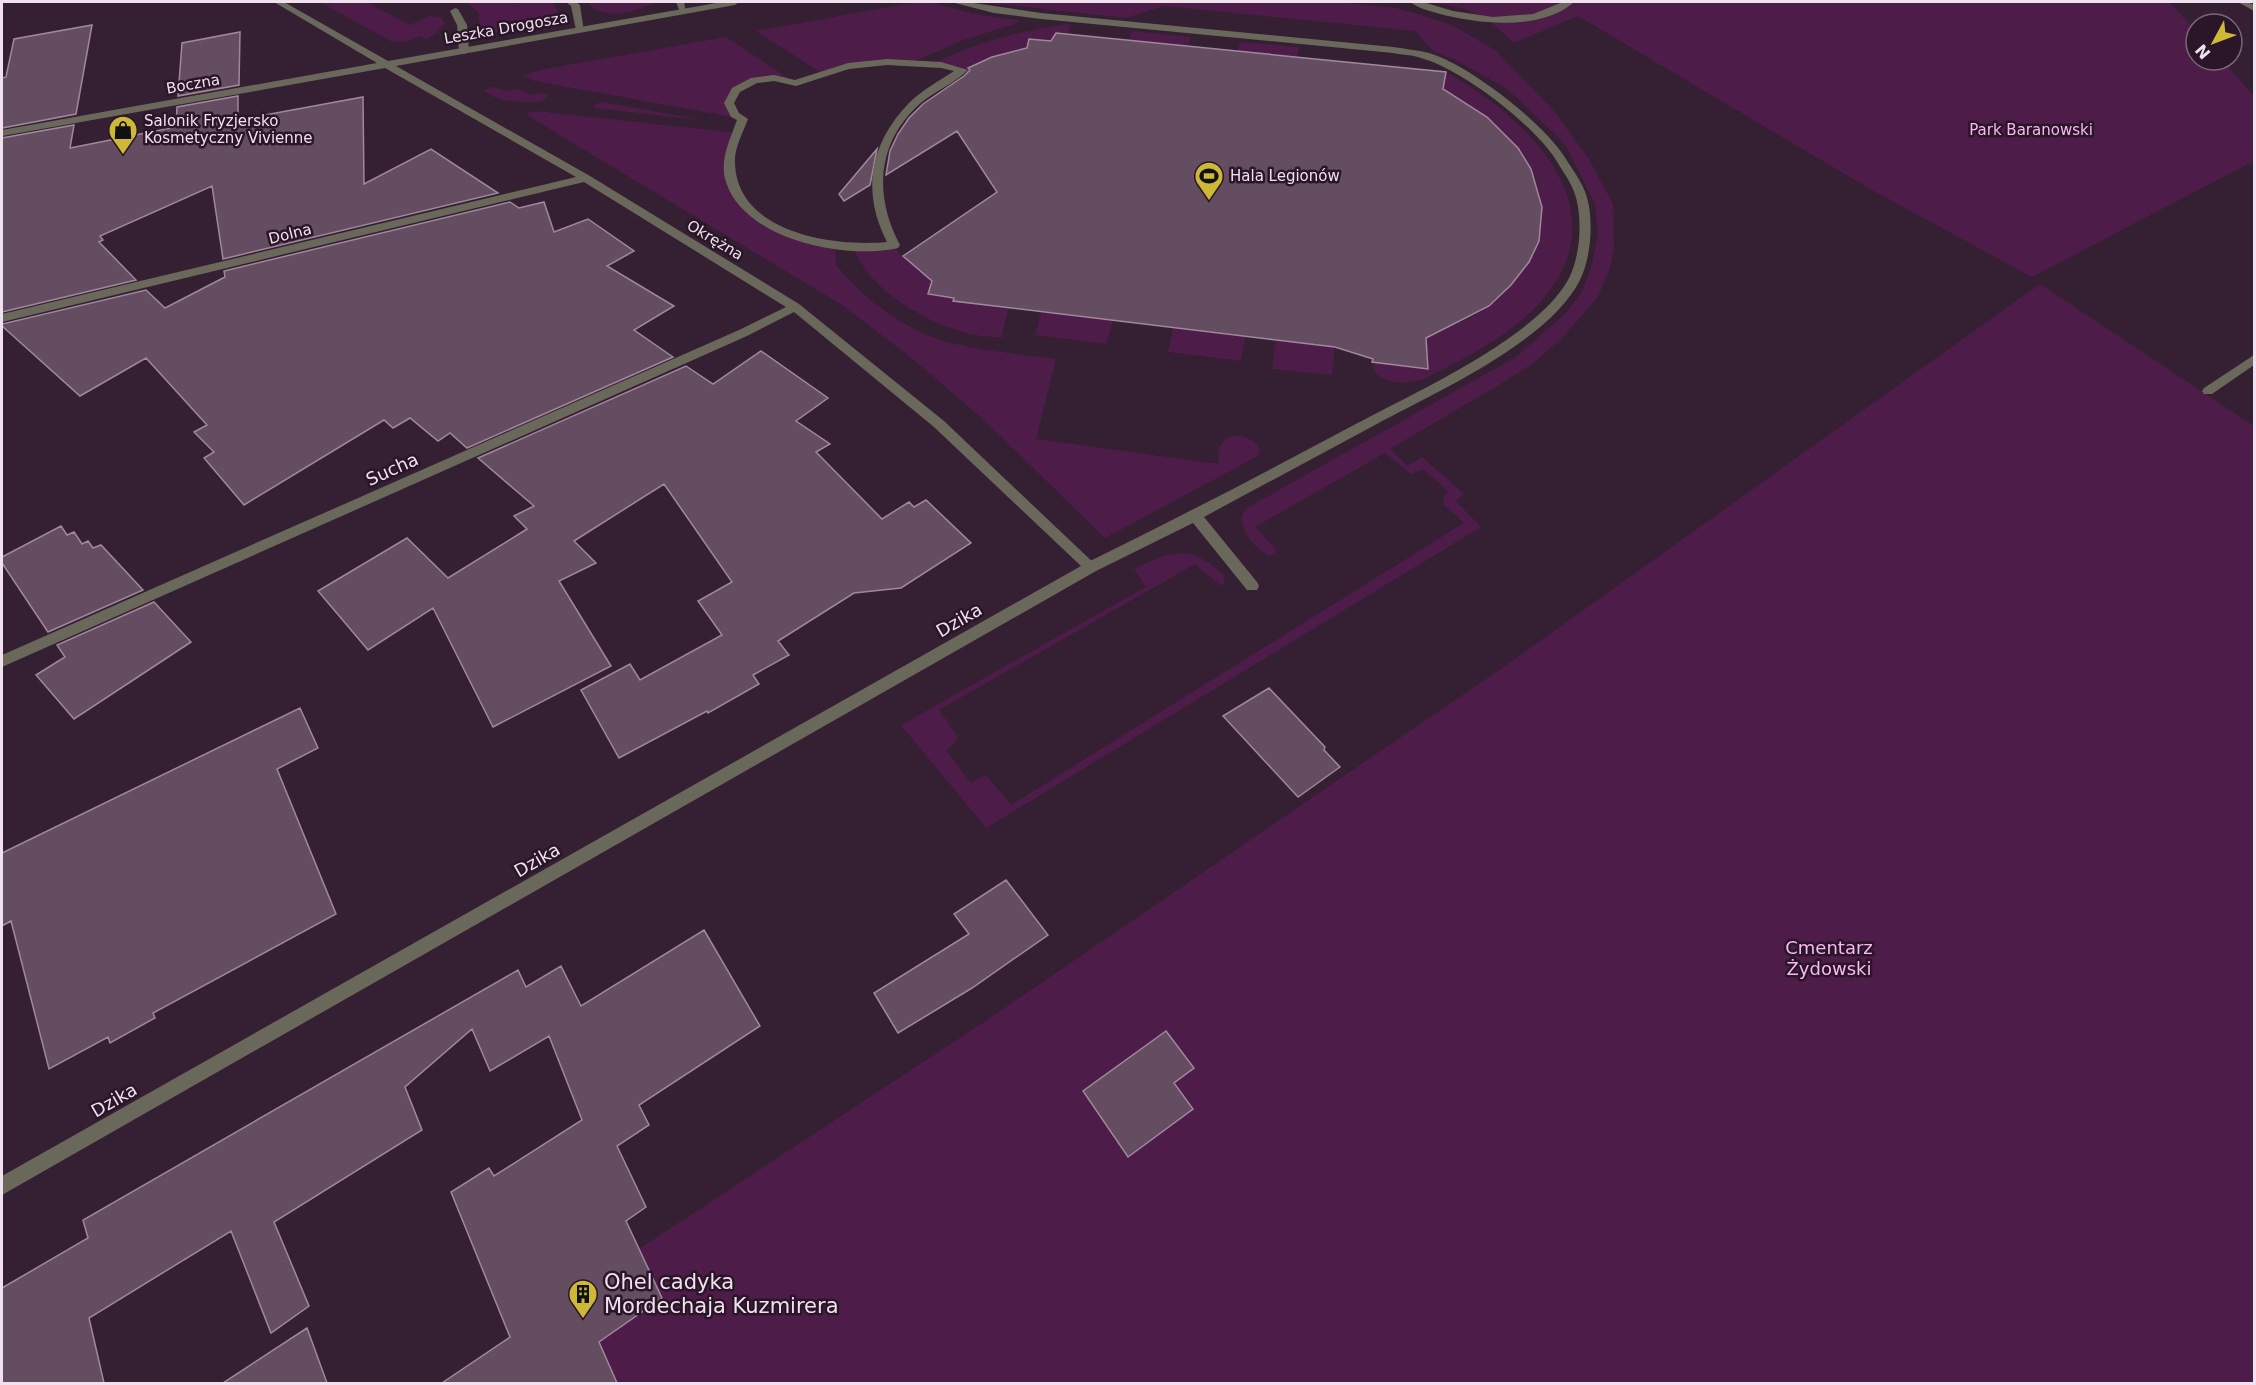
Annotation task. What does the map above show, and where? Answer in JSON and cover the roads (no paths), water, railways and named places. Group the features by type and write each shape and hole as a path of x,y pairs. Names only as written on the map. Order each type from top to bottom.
{"street":[{"name":"Okrężna","path":"278,2 586,178 795,307 939,424 1091,567"},
{"path":"570,2 574,5 581,30"},
{"name":"Leszka Drogosza","path":"389,64 581,30 681,6 735,2"},
{"name":"Dzika","path":"2,1186 1091,567 1195,516 1472,368 1521,335 1557,304 1574,280 1584,255 1585,224 1579,189 1554,149 1527,121 1467,75 1427,56 1393,50 1041,16 956,2"},
{"path":"1415,2 1436,11 1489,21 1533,17 1558,10 1569,2"},
{"path":"2242,2 2254,8"},
{"path":"454,11 462,25 464,51"},
{"path":"913,62 963,70 935,87 913,105 896,126 885,145 876,178 876,198 879,215 894,245 853,248 835,245 814,243 778,230 749,209 738,197 732,183 729,165 731,150 743,119 731,108 730,97 743,85 755,80 774,78 796,83 832,70 863,64 913,62"},
{"name":"Boczna","path":"2,133 389,64"},
{"name":"Dolna","path":"2,318 586,178"},
{"name":"Sucha","path":"2,661 743,333 795,307"},
{"path":"2208,392 2254,359"},
{"path":"1195,516 1252,586"}],"place":[{"name":"Salonik Fryzjersko Kosmetyczny Vivienne","path":"123,156"},
{"name":"Hala Legionów","path":"1209,202"},
{"name":"Ohel cadyka Mordechaja Kuzmirera","path":"583,1320"}],"park label":[{"name":"Park Baranowski","path":"2031,130"},
{"name":"Cmentarz Żydowski","path":"1829,957"}]}
